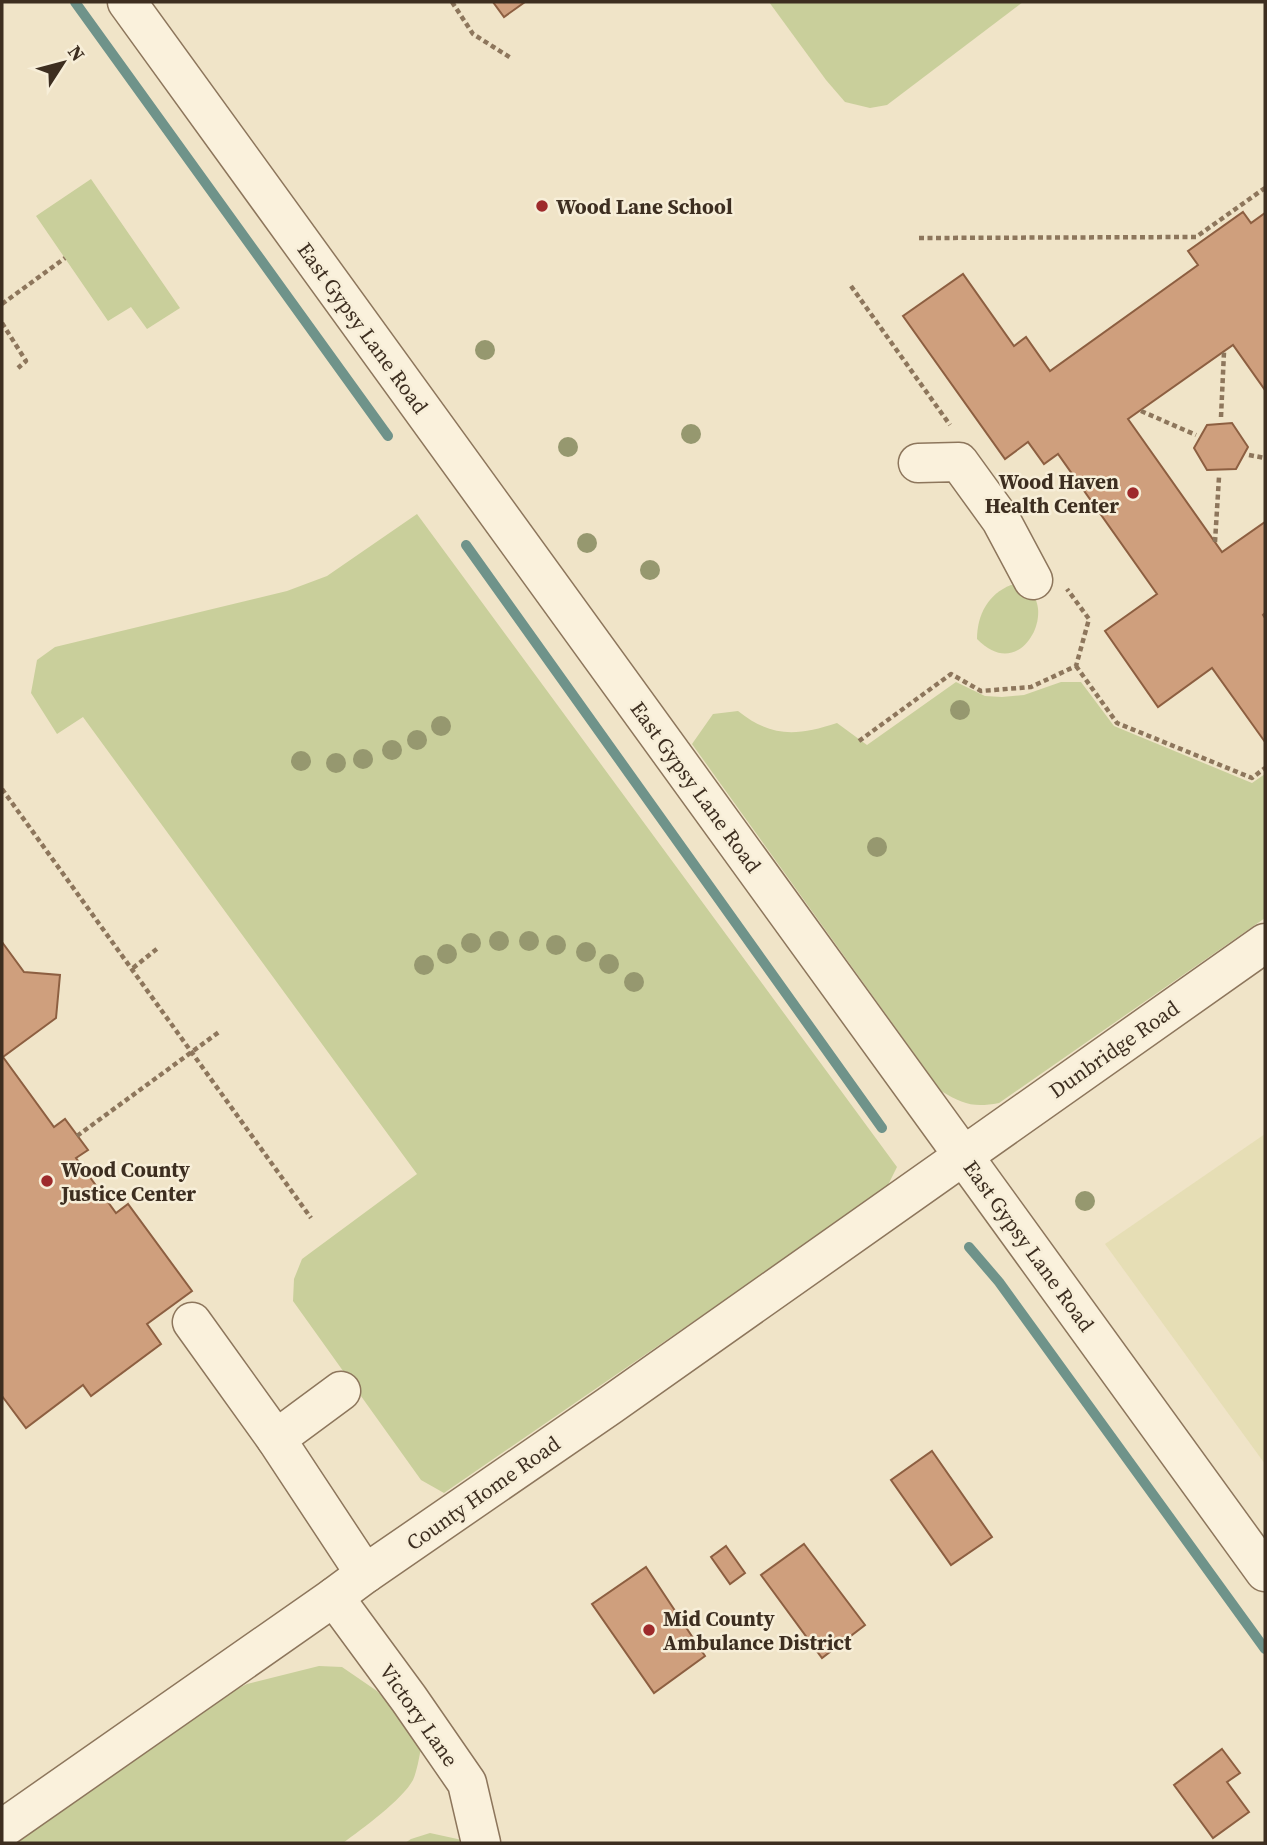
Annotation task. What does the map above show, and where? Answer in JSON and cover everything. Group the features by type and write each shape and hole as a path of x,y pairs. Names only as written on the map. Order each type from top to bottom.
{"street":[{"name":"East Gypsy Lane Road","path":"127,2 1265,1572"},
{"path":"918,463 959,463 1001,520 1033,580"},
{"name":"Dunbridge Road","path":"963,1156 1265,943"},
{"name":"County Home Road","path":"2,1829 963,1156"},
{"path":"192,1322 276,1439 365,1574"},
{"path":"276,1439 341,1391"},
{"name":"Victory Lane","path":"334,1597 467,1783 481,1843"}],"path":[{"path":"452,2 474,34 511,58"},
{"path":"919,238 1196,237 1265,188"},
{"path":"2,304 65,258"},
{"path":"2,323 26,361 18,368"},
{"path":"1221,417 1224,352"},
{"path":"1141,411 1196,435"},
{"path":"1249,455 1265,458"},
{"path":"1215,542 1219,477"},
{"path":"1076,666 1117,723 1252,778 1265,768"},
{"path":"2,789 311,1218"},
{"path":"132,968 158,948"},
{"path":"77,1136 219,1032"}],"shaded area":[{"path":"1265,1134 1265,1464 1105,1244"}],"green space":[{"path":"769,2 1023,2 887,105 870,108 845,102"},
{"path":"91,179 180,308 147,329 131,307 108,321 36,216"},
{"path":"417,514 897,1167 886,1189 444,1493 421,1480 293,1301 294,1279 302,1259 417,1174 83,717 57,734 31,693 37,660 55,647 287,591 327,576"},
{"path":"1011,585 1028,590 1036,601 1038,616 1034,632 1024,645 1011,653 995,652 977,639 979,622 990,600"},
{"path":"956,682 985,696 1002,697 1024,695 1061,682 1081,682 1114,726 1252,783 1265,774 1265,918 999,1103 982,1105 962,1102 941,1091 692,744 713,714 738,711 762,726 785,732 809,730 837,723 867,745"},
{"path":"319,1666 342,1667 377,1691 397,1712 421,1748 413,1780 408,1788 381,1814 343,1843 14,1843 229,1693 247,1684"},
{"path":"430,1833 462,1840 463,1843 405,1843"}],"building":[{"path":"493,2 525,2 504,17"},
{"name":"Wood Haven Health Center","path":"1243,212 1251,223 1265,213 1265,390 1233,345 1128,419 1222,552 1265,522 1265,742 1212,668 1158,707 1105,631 1157,594 1058,454 1044,464 1028,442 1005,459 903,316 963,274 1014,346 1026,337 1050,371 1198,265 1188,251"},
{"path":"1232,423 1248,447 1236,469 1207,470 1194,448 1207,425"},
{"name":"Wood County Justice Center","path":"2,942 24,972 60,975 56,1018 3,1057 54,1127 65,1119 88,1150 76,1158 116,1213 128,1204 192,1291 147,1324 161,1344 91,1396 83,1385 26,1428 2,1396"},
{"path":"932,1451 992,1537 951,1565 891,1480"},
{"path":"804,1544 865,1625 822,1658 761,1575"},
{"path":"726,1546 745,1573 730,1584 711,1557"},
{"name":"Mid County Ambulance District","path":"646,1567 705,1656 654,1693 592,1604"},
{"path":"1222,1749 1240,1773 1227,1782 1249,1812 1213,1838 1174,1785"}],"waterway":[{"path":"75,2 388,436"},
{"path":"466,545 882,1128"},
{"path":"969,1247 999,1282 1265,1649"}],"place":[{"name":"Wood Lane School","path":"542,206"},
{"name":"Wood Haven Health Center","path":"1133,493"},
{"name":"Wood County Justice Center","path":"47,1181"},
{"name":"Mid County Ambulance District","path":"649,1630"}]}
